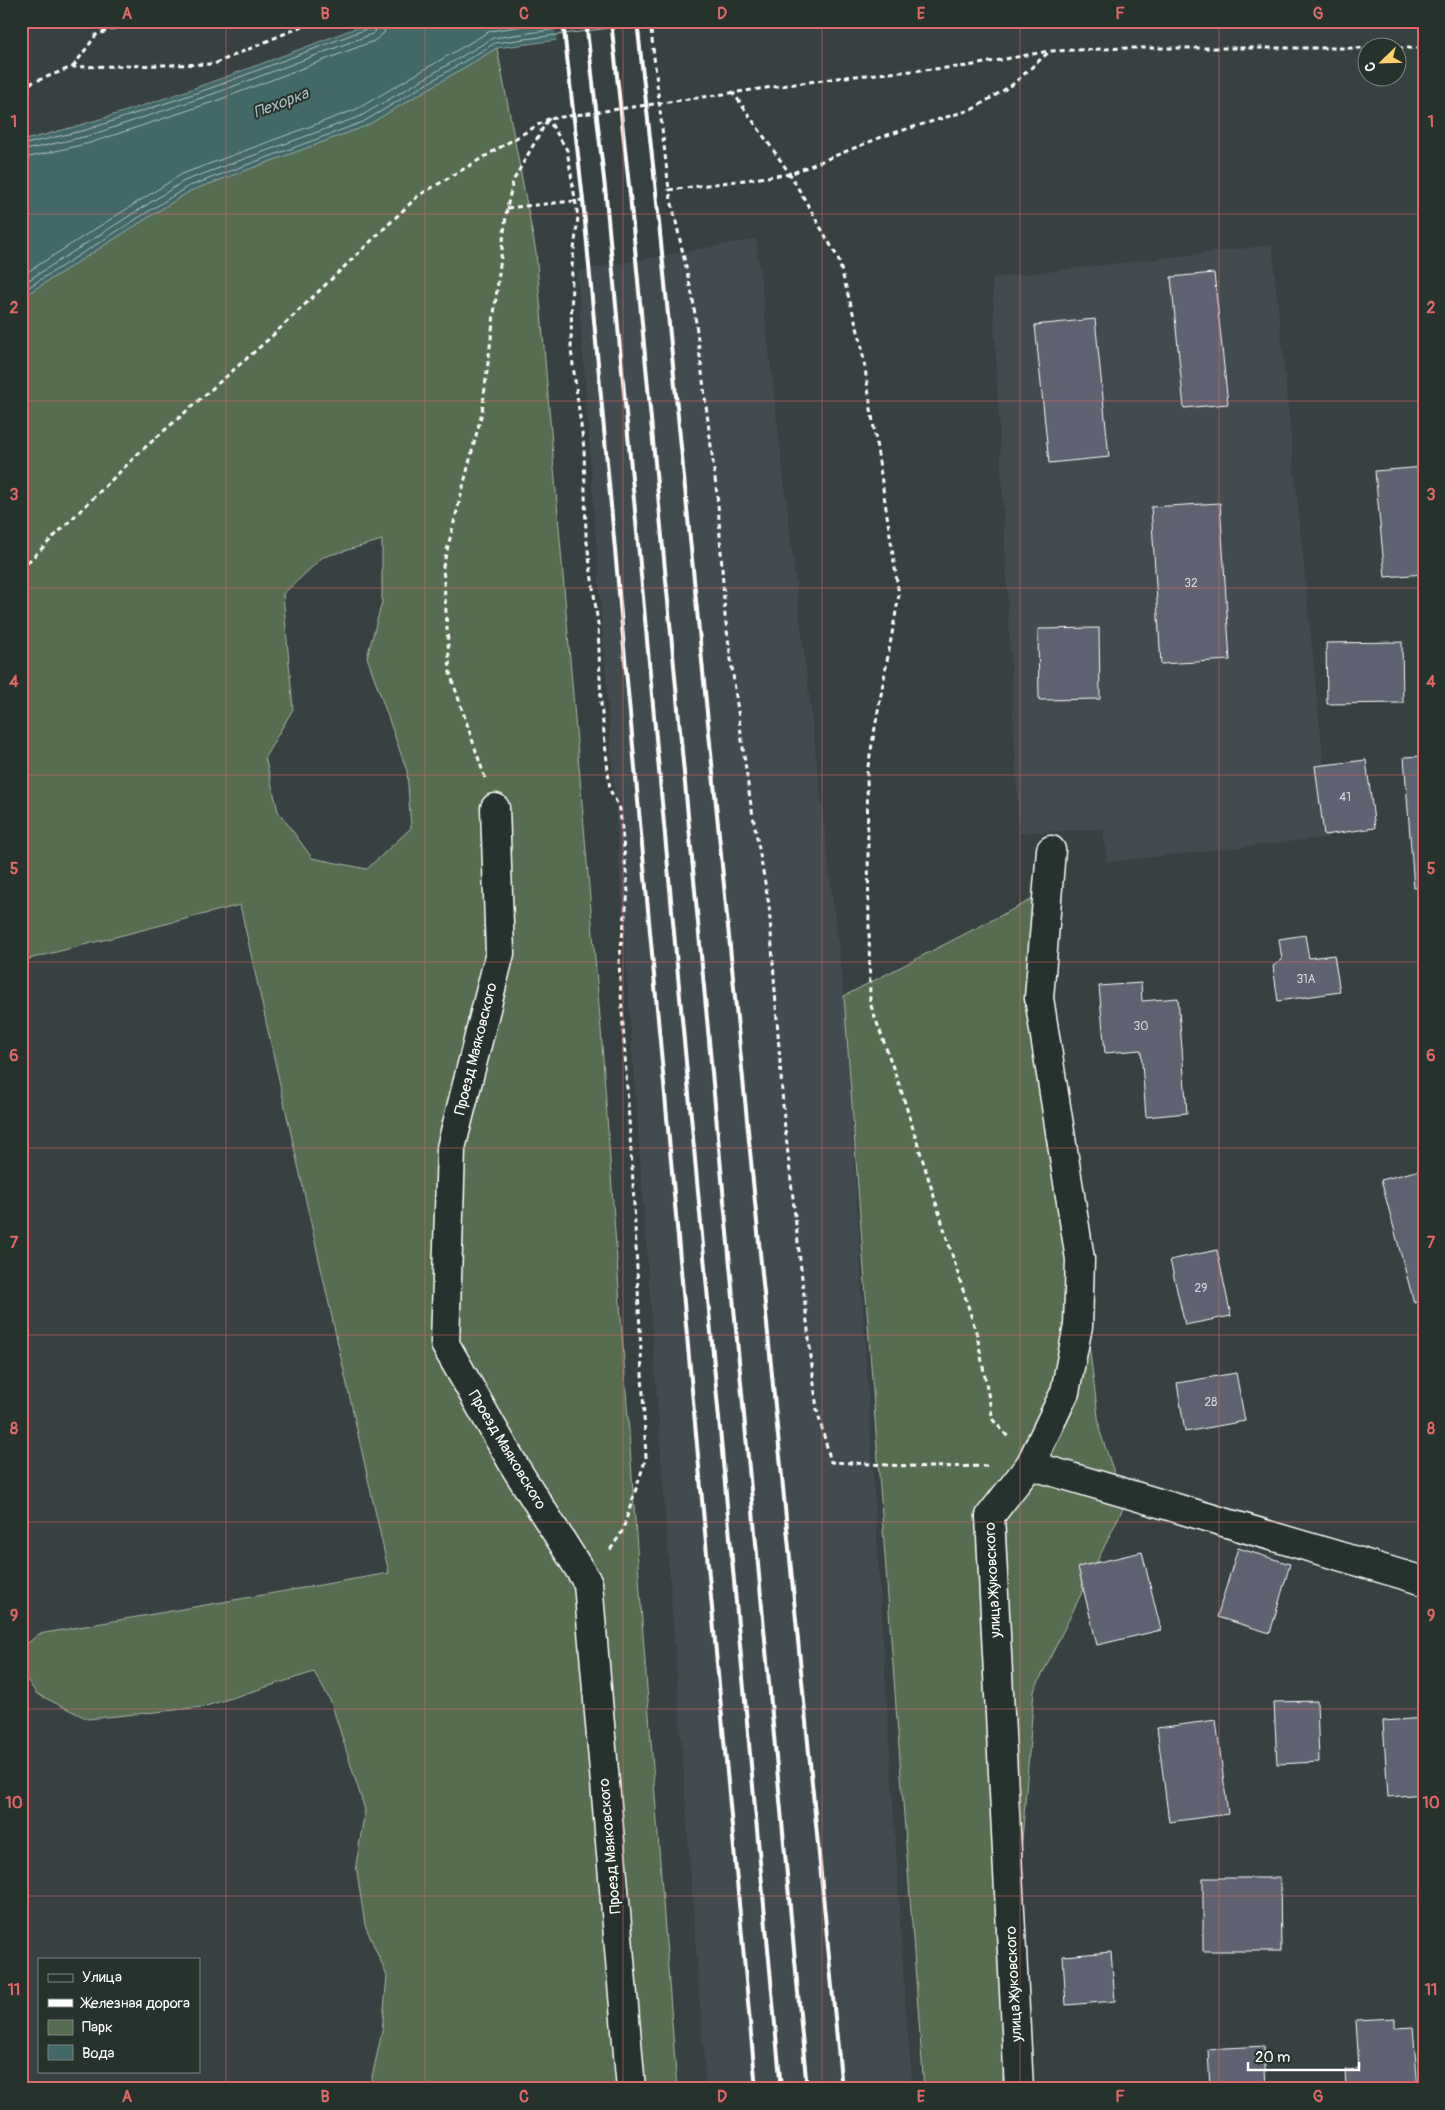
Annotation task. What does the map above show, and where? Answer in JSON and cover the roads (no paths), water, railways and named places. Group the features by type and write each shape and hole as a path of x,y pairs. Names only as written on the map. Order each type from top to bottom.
{"street":[{"name":"Проезд Маяковского","path":"495,808 500,953 451,1148 445,1344 515,1467 588,1582 631,2089"},
{"name":"улица Жуковского","path":"1019,2089 990,1516 1030,1465 1065,1392 1078,1326 1080,1259 1039,998 1050,850"},
{"path":"1030,1465 1424,1581"}],"water":[{"name":"Пехорка","path":"374,21 701,21 497,48 366,126 190,191 21,298 21,141 111,116 243,70"}],"railway":[{"path":"563,21 583,200 756,2089"},
{"path":"586,21 606,197 781,2089"},
{"path":"611,21 630,195 807,2089"},
{"path":"637,21 656,192 842,2089"}]}
